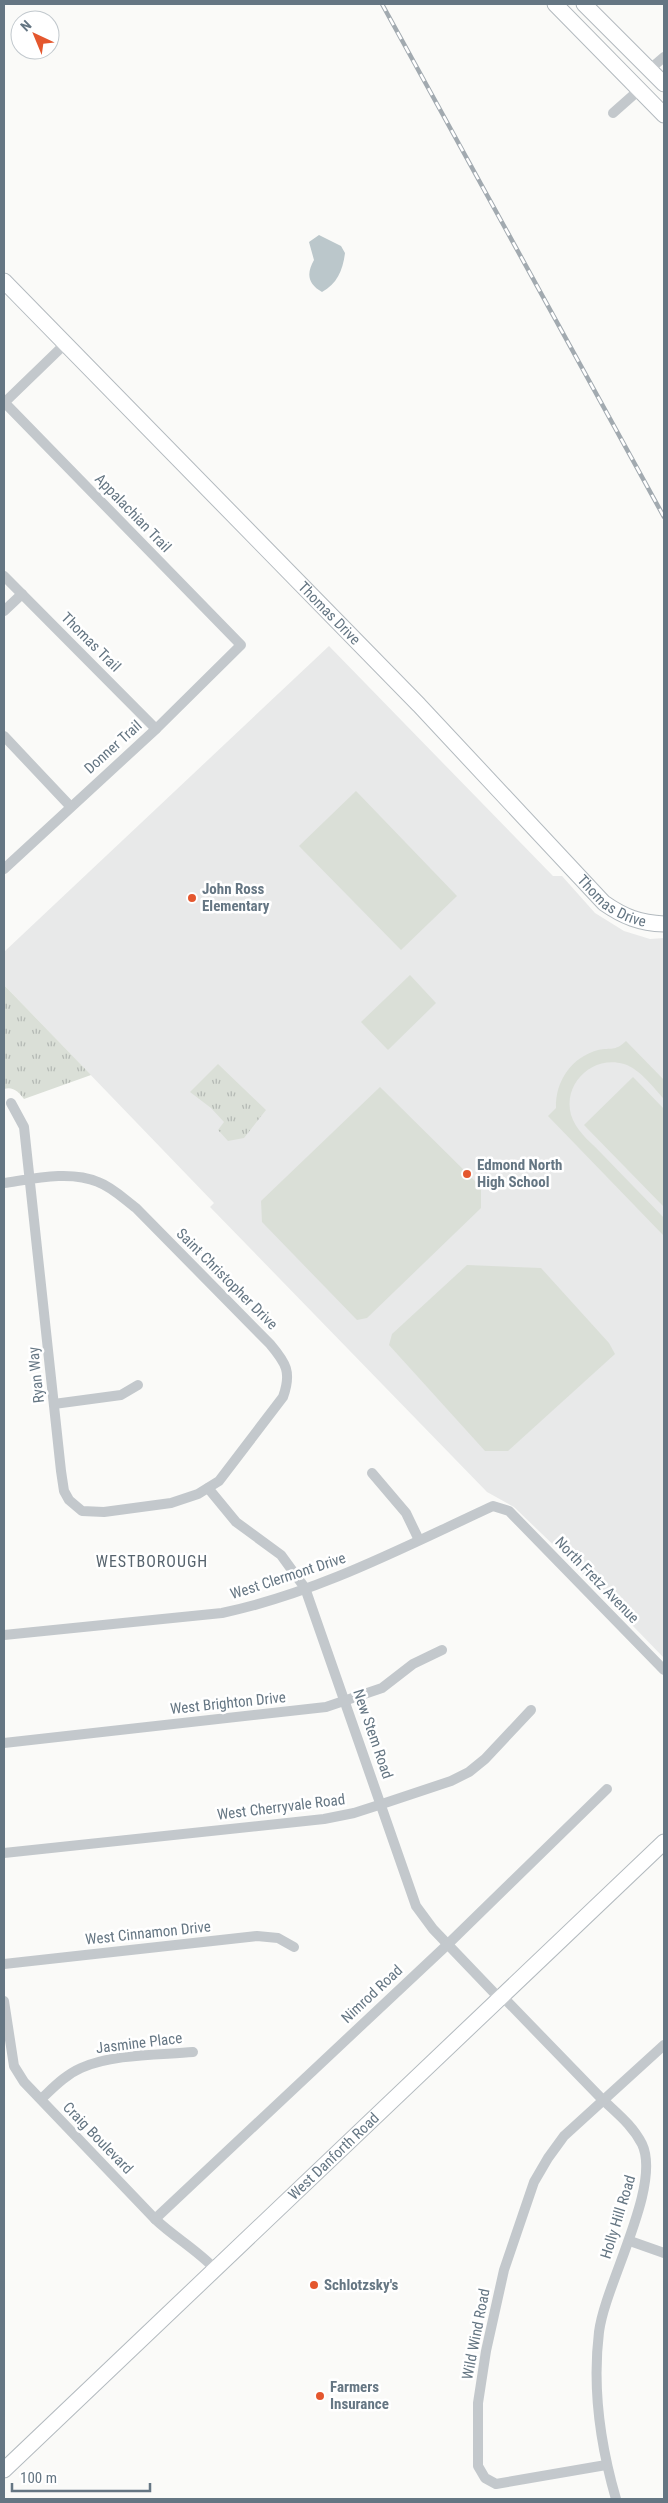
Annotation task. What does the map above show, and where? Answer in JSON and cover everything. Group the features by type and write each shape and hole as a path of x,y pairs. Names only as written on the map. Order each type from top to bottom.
{"main road":[{"path":"554,4 664,115"},
{"path":"584,4 664,84"},
{"path":"639,90 650,70"},
{"name":"Thomas Drive","path":"4,281 420,704 604,903 624,916 644,923 664,924"},
{"name":"West Danforth Road","path":"4,2470 664,1842"}],"street":[{"path":"650,70 664,57"},
{"path":"613,113 639,90"},
{"path":"4,402 65,344"},
{"name":"Appalachian Trail","path":"4,402 241,646"},
{"name":"Thomas Trail","path":"4,576 156,729"},
{"path":"4,612 22,594"},
{"name":"Donner Trail","path":"4,869 70,806 156,729 241,646"},
{"path":"4,736 70,806"},
{"name":"Ryan Way","path":"11,1103 24,1127 64,1491 69,1500 82,1511 104,1512 172,1503 208,1488"},
{"name":"Saint Christopher Drive","path":"4,1183 72,1177 96,1181 112,1189 150,1223 270,1344 285,1363 287,1386 283,1397 227,1471 208,1488"},
{"path":"54,1404 121,1395 138,1386"},
{"path":"372,1473 406,1513 419,1540"},
{"name":"New Stem Road","path":"208,1488 236,1522 280,1555 305,1588 382,1804 416,1906 447,1945 501,1997"},
{"name":"West Clermont Drive","path":"4,1635 222,1613 245,1608 352,1572 493,1506 509,1511"},
{"name":"North Fretz Avenue","path":"509,1511 664,1670"},
{"name":"West Brighton Drive","path":"4,1743 326,1708 382,1688 413,1664 442,1650"},
{"name":"West Cherryvale Road","path":"4,1853 324,1819 382,1804 450,1781 469,1772 485,1759 531,1710"},
{"name":"Nimrod Road","path":"155,2219 447,1945 607,1789"},
{"name":"West Cinnamon Drive","path":"4,1964 257,1936 278,1938 294,1947"},
{"name":"Holly Hill Road","path":"501,1997 630,2125 642,2143 648,2158 647,2177 630,2241 610,2289 599,2329 596,2404 606,2465 616,2499"},
{"name":"Craig Boulevard","path":"4,2002 14,2066 24,2082 155,2219 174,2236 198,2252 215,2269"},
{"path":"603,2100 664,2045"},
{"name":"Jasmine Place","path":"41,2099 59,2082 79,2069 97,2062 193,2052"},
{"name":"Wild Wind Road","path":"603,2100 564,2136 534,2182 504,2270 486,2351 478,2403 477,2450 478,2466 485,2478 496,2484 606,2465"},
{"path":"630,2241 664,2253"}],"shaded area":[{"path":"319,235 341,246 345,253 343,265 338,276 332,285 322,292 311,282 309,274 314,260 309,242"},
{"name":"Edmond North High School","path":"329,646 553,876 562,876 595,913 624,931 650,939 664,938 664,1658 568,1559 514,1507 487,1492 210,1207 214,1203 4,985 4,952"}],"green space":[{"path":"356,791 457,896 401,950 299,846"},
{"path":"410,975 436,1003 388,1050 361,1022"},
{"path":"4,985 91,1075 24,1099 16,1090 4,1089"},
{"path":"626,1041 664,1080 664,1099 646,1079 630,1066 612,1062 600,1064 581,1076 574,1085 570,1096 570,1108 573,1120 582,1134 664,1218 664,1236 548,1116 556,1108 558,1089 573,1064 589,1053 616,1048"},
{"path":"218,1064 266,1110 244,1138 228,1141 218,1130 224,1122 211,1108 190,1092"},
{"path":"633,1077 664,1109 664,1207 584,1125"},
{"path":"380,1087 481,1187 481,1208 367,1318 357,1320 262,1222 261,1201"},
{"path":"467,1265 541,1268 609,1343 615,1354 508,1451 485,1451 389,1345 392,1334"}],"railway":[{"path":"382,4 664,517"}],"place":[{"name":"John Ross Elementary","path":"192,898"},
{"name":"Edmond North High School","path":"467,1174"},
{"name":"Schlotzsky's","path":"314,2285"},
{"name":"Farmers Insurance","path":"320,2396"}],"district":[{"name":"WESTBOROUGH","path":"152,1561"}]}
